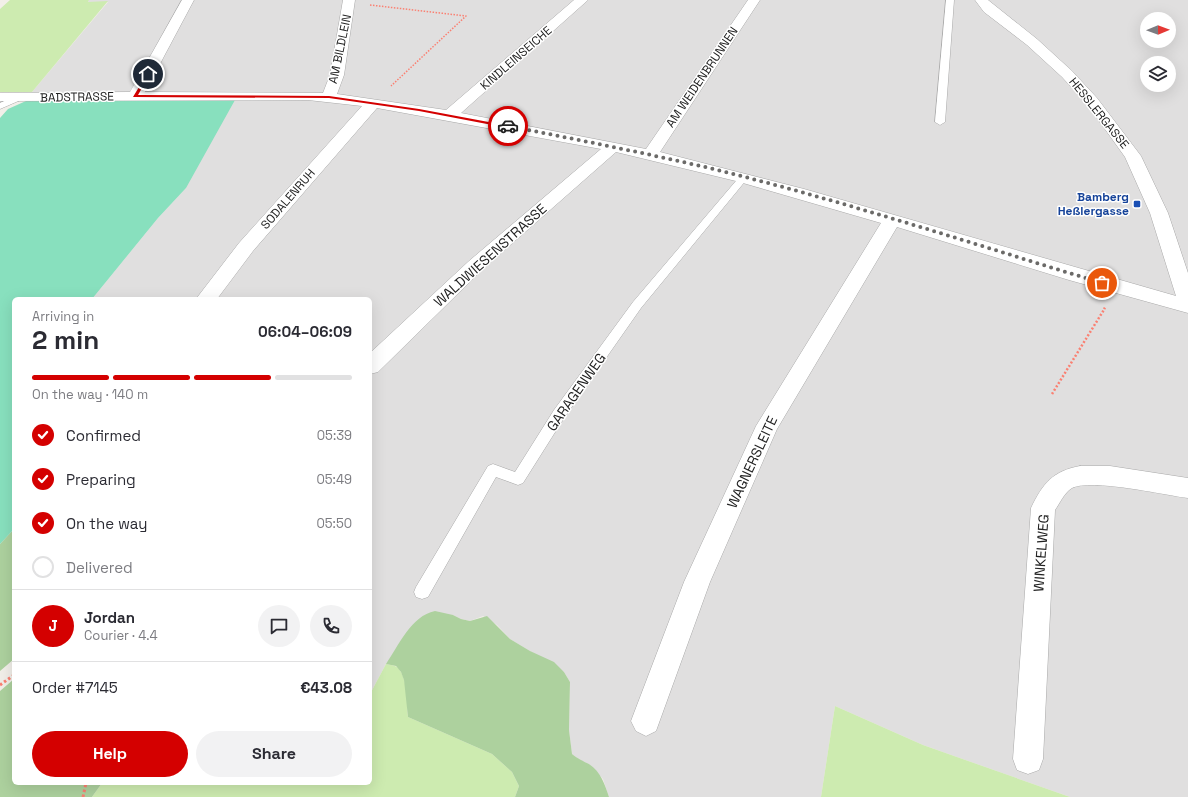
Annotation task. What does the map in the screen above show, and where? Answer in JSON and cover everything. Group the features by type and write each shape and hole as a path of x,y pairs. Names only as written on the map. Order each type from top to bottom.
{"street":[{"path":"135,96 188,0"},
{"name":"KINDLEINSEICHE","path":"450,115 582,0"},
{"name":"AM WEIDENBRUNNEN","path":"650,155 754,0"},
{"name":"HESSLERGASSE","path":"981,0 989,9 1032,42 1067,74 1092,101 1133,156 1159,213 1188,302"},
{"name":"AM BILDLEIN","path":"329,97 337,75 349,3"},
{"name":"BADSTRASSE","path":"0,98 135,96 329,97 450,115 613,147 744,178 892,220 1117,288 1188,306"},
{"name":"SODALENRUH","path":"208,297 246,247 373,103"},
{"name":"WALDWIESENSTRASSE","path":"372,364 476,265 613,147"},
{"name":"WAGNERSLEITE","path":"646,720 697,582 767,426 892,220"},
{"name":"WINKELWEG","path":"1028,759 1043,508 1055,488 1068,478 1095,475 1188,488"}],"lane":[{"path":"940,122 950,0"},
{"name":"BADSTRASSE","path":"0,106 20,97"},
{"name":"GARAGENWEG","path":"422,592 493,470 518,479 559,414 637,305 744,178"}],"path":[{"path":"349,3 466,16 373,103"},
{"path":"1052,394 1117,288"},
{"path":"0,685 12,676"},
{"path":"84,797 86,785"}],"shaded area":[{"path":"89,0 1188,0 1188,797 1070,797 923,745 835,706 821,797 609,797 603,779 589,764 581,761 572,754 569,730 570,682 564,672 510,639 497,625 483,616 470,621 453,615 386,664 372,690 372,297 94,297 158,218 186,188 26,101 108,2 88,2"}],"green space":[{"path":"10,0 89,0 88,2 108,1 32,92 0,92 0,9"},
{"path":"235,100 186,188 158,218 94,297 12,297 12,531 0,544 0,118 8,109 26,101"},
{"path":"12,531 12,661 0,671 0,544"},
{"path":"435,611 470,621 487,616 510,639 530,651 554,662 564,672 570,682 569,730 572,754 578,759 589,764 597,771 609,797 515,797 519,786 512,772 492,754 408,717 404,680 401,672 396,666 386,664 412,625 427,614"},
{"path":"386,664 395,666 399,669 405,682 408,717 492,754 512,772 519,786 515,797 92,797 101,785 372,785 372,690"},
{"path":"12,681 12,785 101,785 92,797 0,797 0,691"},
{"path":"835,706 923,745 1070,797 821,797"}],"way so far":[{"path":"508,126 705,167 810,196 1102,283"}],"place":[{"name":"Bamberg Heßlergasse","path":"1137,204"}],"route":[{"path":"148,74 135,96 329,97 450,115 508,126"}]}
